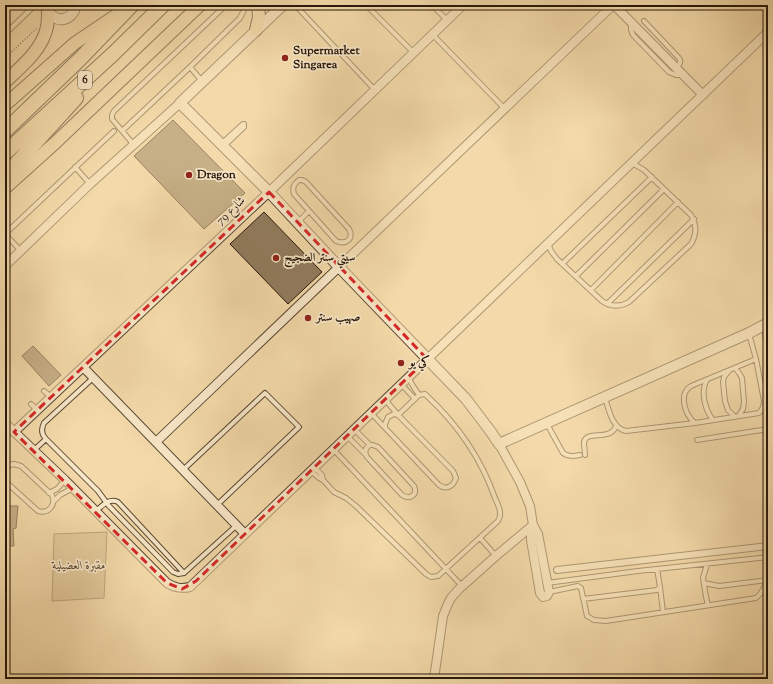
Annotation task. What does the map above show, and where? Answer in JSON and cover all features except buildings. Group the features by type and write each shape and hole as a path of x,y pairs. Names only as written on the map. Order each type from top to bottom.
{"highway":[{"name":"6","path":"5,131 81,58 131,5"},
{"name":"6","path":"5,153 164,5"},
{"path":"5,176 62,114 113,54"}],"main road":[{"path":"5,104 76,43 131,5"},
{"path":"5,188 56,143 200,5"},
{"path":"256,30 259,17 258,5"},
{"path":"5,82 37,50 43,40 47,26 47,8"}],"street":[{"path":"47,8 52,17 62,19 72,13 76,5"},
{"path":"5,266 90,184 180,103 283,5"},
{"name":"شارع 79","path":"9,427 34,407 51,397 269,192 463,5"},
{"path":"156,442 613,5 703,95"},
{"path":"9,427 65,480 167,583 174,588 182,589 190,586 768,32"},
{"path":"180,103 269,192 466,399 491,432 514,470 530,506 533,525 538,534 549,592 549,594 545,597 543,597 540,593 531,540 533,525"},
{"path":"499,444 605,398 766,324"},
{"path":"83,367 245,534"},
{"path":"434,679 443,616 451,598 462,586 533,525"},
{"path":"557,570 768,546"}],"lane":[{"path":"5,34 30,10 32,5"},
{"path":"134,145 112,119 114,111 226,5"},
{"path":"122,131 240,18 244,10 243,5"},
{"path":"295,5 375,90"},
{"path":"366,5 413,52"},
{"path":"432,5 447,20"},
{"path":"644,21 679,58 680,64 676,68"},
{"path":"631,23 633,35 669,72 676,75 683,75"},
{"path":"432,34 504,109"},
{"path":"190,67 203,81"},
{"path":"244,124 244,127 222,145 242,125 244,124"},
{"path":"21,250 5,234 114,131"},
{"path":"548,243 551,252 562,264 602,301 613,306 624,305 629,302 691,244 696,229 694,219 652,177 640,167 632,163"},
{"path":"75,168 90,184"},
{"path":"562,264 652,177"},
{"path":"299,180 306,182 349,229 350,236 348,240 343,243 336,241 309,211 294,194 293,186 299,180"},
{"path":"576,276 664,189"},
{"path":"591,290 678,202"},
{"path":"297,222 309,211"},
{"path":"607,304 694,219"},
{"path":"766,324 768,359"},
{"path":"749,333 756,359 768,420"},
{"path":"695,422 690,418 686,411 684,394 689,388 756,359"},
{"path":"735,368 742,378 744,402 743,409 739,416"},
{"path":"728,371 723,382 725,401 728,410 734,416"},
{"path":"408,377 412,386 419,395"},
{"path":"93,378 44,423 42,433 46,439 98,491 106,502 173,572 178,574 184,573 237,525"},
{"path":"708,380 704,387 706,406 708,414 713,420"},
{"path":"400,384 415,399"},
{"path":"44,391 51,397"},
{"path":"183,470 266,393 299,427 217,505"},
{"path":"312,469 322,475 323,480 334,492 346,498 356,506 428,576 438,576 500,518 500,512 489,481 475,454 458,429 424,394 419,395 398,415 391,415 388,417 385,427"},
{"path":"371,412 439,485 446,488 453,485 456,478 453,471 398,415 388,403 386,398"},
{"path":"605,398 616,426 626,431 756,414 763,409 764,401"},
{"path":"546,423 563,453 570,456 583,455 586,438 590,436 608,434 613,431 616,426"},
{"path":"697,440 762,430 768,425"},
{"path":"347,436 366,454 367,457 402,495 409,498 413,496 416,489 414,486 376,445 370,445 354,429"},
{"path":"34,450 46,439"},
{"path":"366,454 366,449 370,445"},
{"path":"333,449 462,586"},
{"path":"5,470 10,465 14,464 21,466 52,495 53,502 51,508 42,512 38,511 6,482 5,479"},
{"path":"49,493 57,489 65,480"},
{"path":"53,502 60,495 73,488"},
{"path":"96,511 106,502 114,500 118,502 184,573"},
{"path":"480,538 496,556"},
{"path":"547,583 768,557"},
{"path":"707,564 703,578 708,605"},
{"path":"657,569 663,612"},
{"path":"549,592 578,586 581,588 587,616 594,620 606,621 756,598 761,593 768,580"},
{"path":"704,583 719,586 768,580"},
{"path":"583,599 657,590 660,587"}],"path":[{"path":"5,58 41,24"}],"highlighted area":[{"path":"269,192 427,359 196,581 182,589 167,583 14,432"}],"green space":[{"name":"مقبرة العضيلية","path":"107,532 104,598 52,601 54,534"}],"place":[{"name":"Supermarket Singarea","path":"285,58"},
{"name":"Dragon","path":"189,175"},
{"name":"سيتي سنتر الضجيج","path":"276,258"},
{"name":"صهيب سنتر","path":"308,318"},
{"name":"كي يو","path":"401,363"}]}
